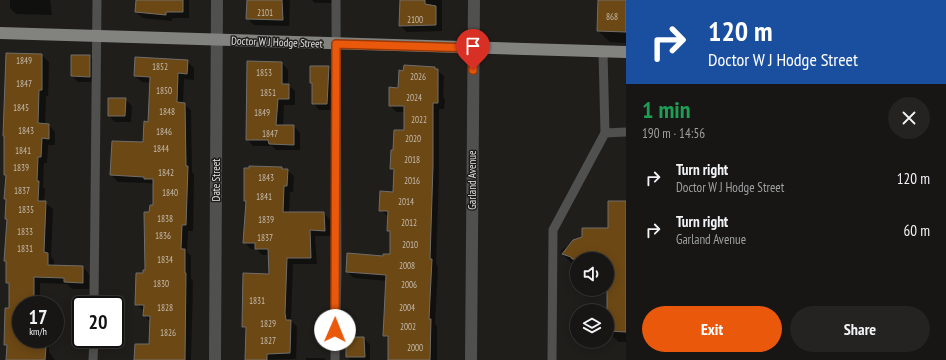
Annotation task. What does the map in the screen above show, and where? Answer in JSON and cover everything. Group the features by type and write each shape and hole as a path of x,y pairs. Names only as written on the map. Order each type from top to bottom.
{"main road":[{"name":"Doctor W J Hodge Street","path":"0,32 336,44 626,52"}],"street":[{"name":"Date Street","path":"215,360 217,0"},
{"name":"Garland Avenue","path":"471,360 474,0"}],"lane":[{"path":"94,296 97,0"},
{"path":"335,360 337,270 336,0"},
{"path":"552,360 553,230 605,133 603,52"},
{"path":"605,133 626,132"},
{"path":"93,360 94,348"}],"building":[{"path":"136,0 183,0 183,12 166,12 166,15 135,12"},
{"path":"247,0 282,0 283,20 246,19"},
{"path":"400,0 425,0 425,4 436,6 436,25 399,26"},
{"path":"598,0 626,0 626,32 597,31"},
{"path":"6,53 42,54 42,90 39,90 38,123 49,124 49,139 42,138 41,157 38,157 37,181 39,181 38,201 46,201 44,252 48,253 48,265 83,266 83,283 64,282 64,278 34,277 34,296 12,296 12,348 46,348 45,360 6,360 7,345 4,345 5,308 9,308 9,283 6,283 6,261 4,261 7,219 5,219 6,199 4,199 6,175 4,175 3,136"},
{"path":"71,55 90,55 90,77 71,76"},
{"path":"135,57 188,60 187,74 178,73 177,102 185,103 186,166 188,166 186,225 182,225 181,249 185,249 186,273 185,360 134,360 135,344 149,344 150,316 143,316 144,305 135,305 136,273 143,273 143,270 145,270 144,212 149,212 150,205 153,205 153,179 110,175 112,141 143,142 144,121 148,122 150,77 134,76"},
{"path":"247,61 282,62 282,84 289,84 289,99 278,99 276,125 294,125 294,145 269,144 268,140 246,140"},
{"path":"404,65 435,67 435,69 438,69 438,103 433,103 433,166 430,259 432,259 429,319 431,319 430,360 388,360 388,336 383,336 386,275 346,272 347,253 383,256 383,254 390,254 390,231 387,231 388,211 379,211 380,191 393,192 394,169 390,169 391,150 393,150 394,130 404,130 404,106 389,106 389,87 398,88 399,70 403,71"},
{"path":"310,66 329,66 327,104 312,104"},
{"path":"108,98 126,98 125,116 108,116"},
{"path":"249,166 282,167 282,169 288,169 287,186 284,186 283,212 324,212 325,231 310,230 311,258 287,258 285,313 286,320 291,320 290,353 267,354 267,360 245,360 246,327 242,327 243,273 269,274 268,249 255,249 255,243 243,243 246,201 244,201 244,168 249,168"},
{"path":"608,201 626,201 626,332 614,331 614,304 607,304 607,296 614,296 614,252 570,252 570,257 562,254 573,240 582,237 582,228 608,228"},
{"path":"346,337 364,337 365,357 346,357"}],"route":[{"path":"335,330 337,270 336,44 474,48 473,70"}]}
